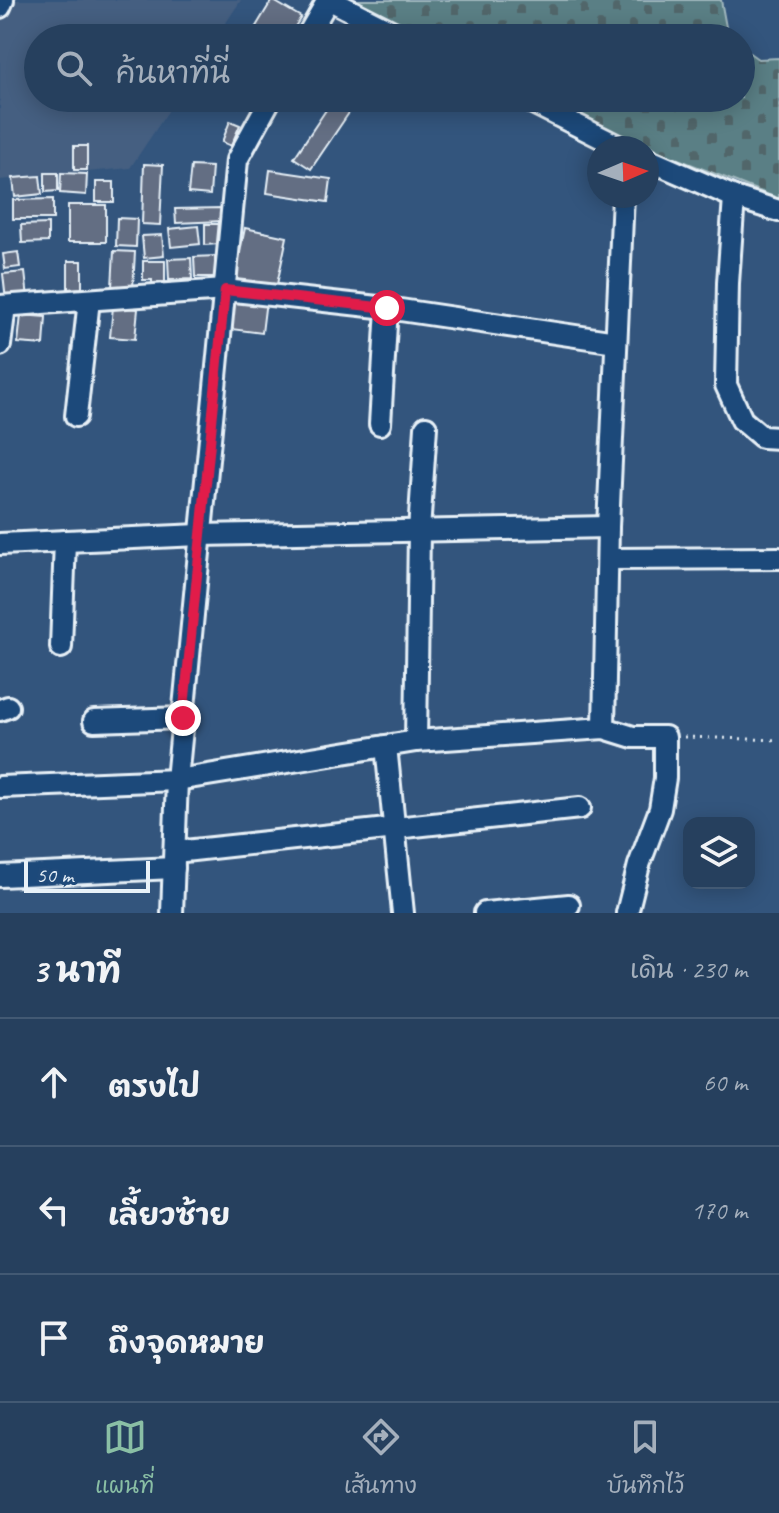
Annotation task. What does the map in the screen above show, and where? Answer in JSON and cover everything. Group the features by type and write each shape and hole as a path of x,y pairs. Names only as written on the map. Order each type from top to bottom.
{"street":[{"path":"0,7 3,0"},
{"path":"314,24 329,0 377,24"},
{"path":"172,913 177,780 237,160 263,112"},
{"path":"551,112 598,136"},
{"path":"659,164 734,197 779,211"},
{"path":"734,197 726,385 742,420 762,437 779,438"},
{"path":"604,728 608,527 622,208"},
{"path":"0,345 3,306 225,290 387,308 616,342"},
{"path":"76,416 89,300"},
{"path":"380,424 387,308"},
{"path":"416,741 419,531 426,427"},
{"path":"0,544 200,535 608,527"},
{"path":"61,647 65,541"},
{"path":"608,559 779,558"},
{"path":"94,721 183,718"},
{"path":"0,787 177,780 416,741 604,728 633,737 665,737 665,778 660,809 639,865 627,913"},
{"path":"386,746 403,913"},
{"path":"0,876 174,860 396,826 580,808"},
{"path":"485,913 569,905"}],"path":[{"path":"665,737 779,740"}],"shaded area":[{"path":"0,0 241,0 225,24 24,24 24,112 168,112 130,168 0,180"}],"green space":[{"path":"340,0 721,0 725,24 388,24"},
{"path":"755,57 779,58 779,199 659,152 659,136 623,136 573,112 755,112"}],"building":[{"path":"272,0 301,17 297,24 257,24"},
{"path":"325,112 350,112 311,169 294,158"},
{"path":"230,121 240,125 231,146 222,142"},
{"path":"74,146 87,146 87,170 74,170"},
{"path":"144,164 163,165 160,225 142,224"},
{"path":"191,166 212,167 210,195 188,193"},
{"path":"270,170 331,179 328,202 267,193"},
{"path":"45,173 58,173 58,191 45,192"},
{"path":"61,173 87,174 86,195 60,193"},
{"path":"40,176 42,194 15,197 13,178"},
{"path":"96,182 114,182 114,202 96,202"},
{"path":"53,199 53,219 13,219 13,200"},
{"path":"68,205 106,205 106,242 68,242"},
{"path":"222,208 223,221 176,223 175,209"},
{"path":"117,218 137,219 136,247 116,246"},
{"path":"48,224 48,242 22,243 21,225"},
{"path":"205,224 219,224 219,244 205,245"},
{"path":"198,226 200,244 171,247 169,229"},
{"path":"245,228 287,237 276,289 234,280"},
{"path":"162,235 164,256 144,258 142,236"},
{"path":"114,251 135,252 133,288 112,287"},
{"path":"18,252 20,267 5,269 3,254"},
{"path":"215,256 215,277 195,277 194,257"},
{"path":"191,258 192,279 169,280 168,259"},
{"path":"68,261 82,261 82,288 68,289"},
{"path":"143,261 165,261 165,282 158,282 157,287 152,287 152,280 143,280"},
{"path":"25,272 28,298 6,300 3,274"},
{"path":"236,296 266,300 262,333 231,329"},
{"path":"113,307 138,309 135,339 110,337"},
{"path":"21,315 46,317 44,345 18,343"}],"route":[{"path":"183,718 225,290 387,308"}]}
